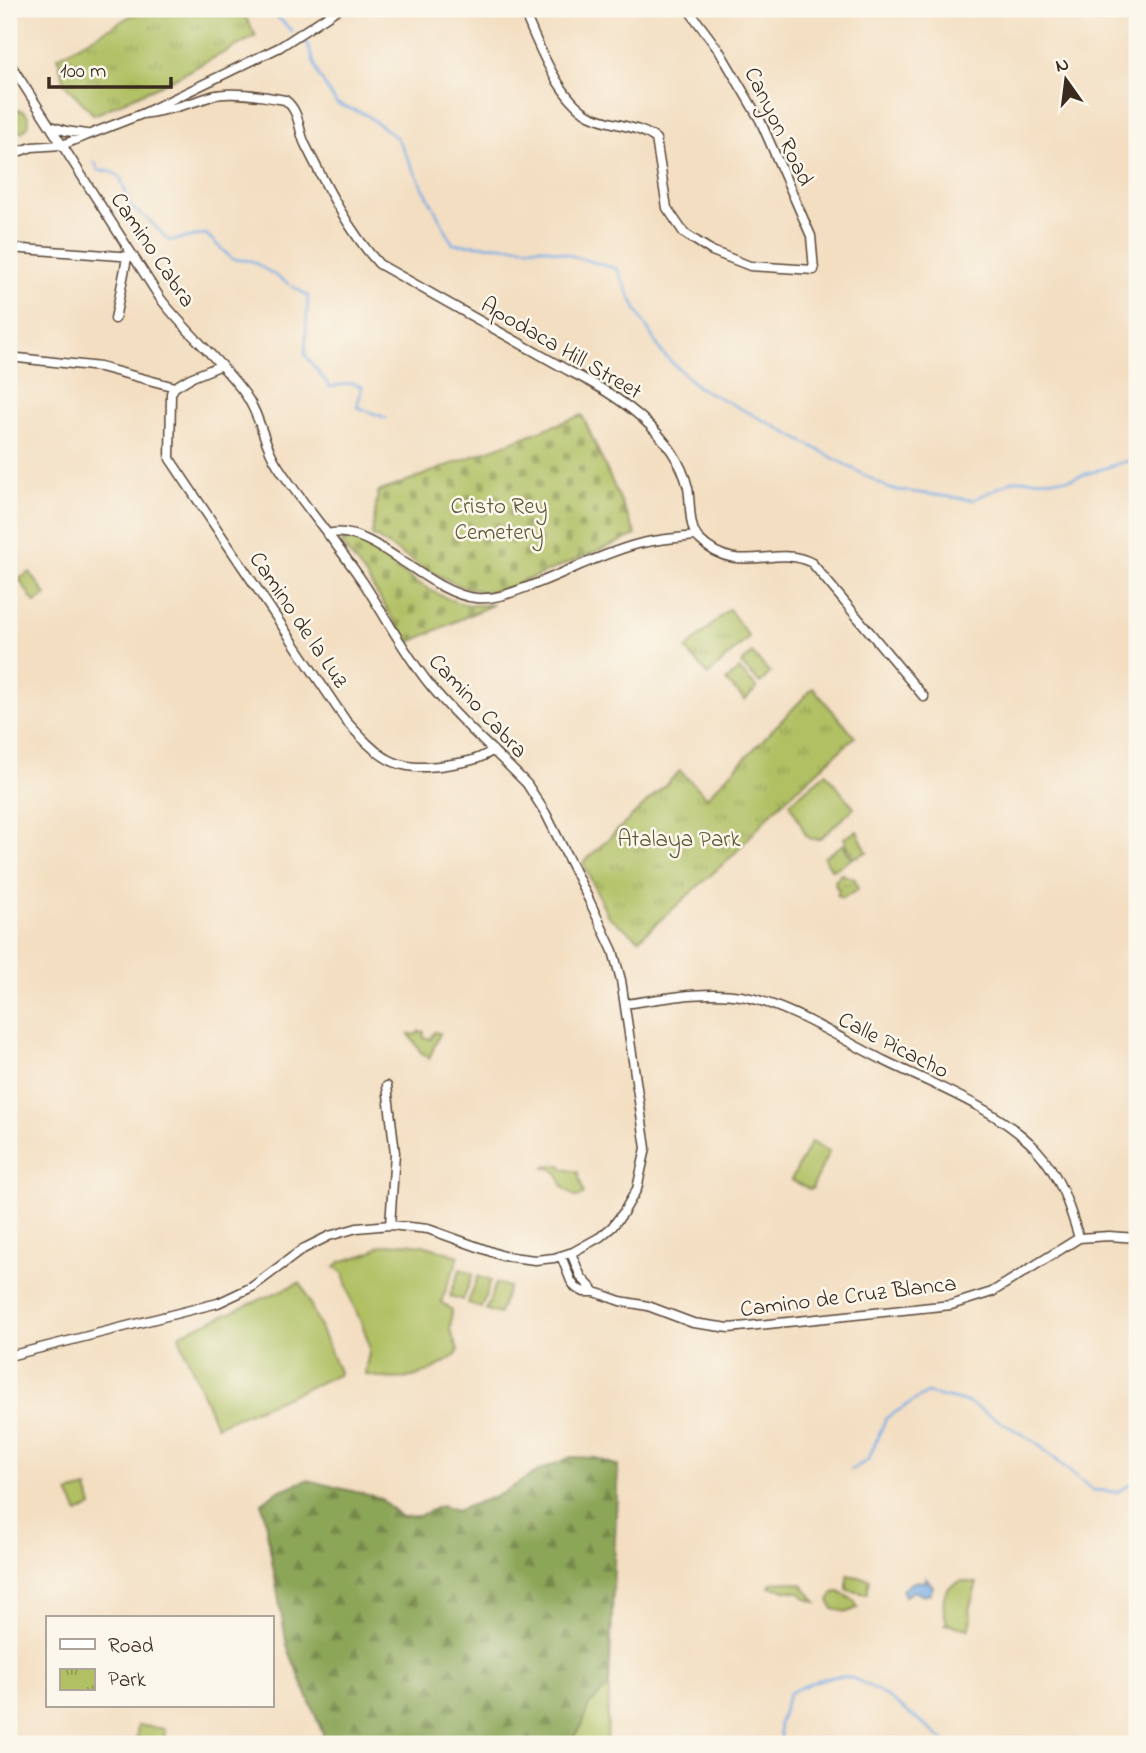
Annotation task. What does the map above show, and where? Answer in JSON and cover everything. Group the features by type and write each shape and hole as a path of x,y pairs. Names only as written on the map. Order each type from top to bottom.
{"street":[{"path":"9,155 32,148 62,145 142,114 280,47 338,9"},
{"name":"Canyon Road","path":"523,9 542,57 571,100 589,114 645,131 656,139 667,208 684,233 712,251 750,265 814,270 811,236 760,120 720,52 688,9"},
{"path":"9,62 62,145"},
{"name":"Apodaca Hill Street","path":"142,114 168,111 213,96 233,94 278,99 291,104 305,144 349,224 379,264 598,385 641,416 677,461 688,486 696,536"},
{"path":"50,125 89,135"},
{"name":"Camino Cabra","path":"62,145 131,257 160,298 176,319 222,365 256,412 276,464 362,581 399,643 430,686 527,784 546,814 613,951 625,1004 646,1149 640,1178 624,1213 612,1227 589,1244 566,1255"},
{"path":"9,248 131,257 115,319"},
{"path":"9,357 100,367 175,387 222,365"},
{"name":"Camino de la Luz","path":"175,387 171,393 170,459 326,695 346,721 377,752 393,763 411,768 474,761 493,750"},
{"path":"327,534 347,532 368,540 418,573 460,594 486,599 510,594 639,544 696,536 703,543 732,559 795,558 812,563 924,697"},
{"name":"Calle Picacho","path":"625,1004 722,994 756,999 798,1017 959,1098 1013,1129 1044,1158 1060,1182 1079,1238"},
{"path":"387,1086 395,1153 390,1225"},
{"path":"9,1356 218,1303 252,1287 286,1260 317,1241 350,1230 390,1225 428,1229 512,1258 535,1260 566,1255"},
{"name":"Camino de Cruz Blanca","path":"566,1255 576,1288 584,1292 595,1292 659,1310 693,1323 729,1328 951,1305 992,1292 1079,1238 1137,1238"}],"green space":[{"path":"143,9 241,9 256,36 171,80 94,115 64,83 58,57"},
{"path":"18,110 26,113 29,121 26,129 18,132 10,129 7,121 10,113"},
{"name":"Cristo Rey Cemetery","path":"582,415 636,535 510,587 484,592 460,586 427,570 372,535 378,492"},
{"path":"346,537 367,546 423,586 442,596 471,605 494,604 408,643 364,573 343,546 342,540"},
{"path":"30,572 46,595 35,603 19,579"},
{"path":"729,609 749,637 708,675 686,649"},
{"path":"752,653 770,673 760,683 741,664"},
{"path":"739,669 757,688 745,700 726,681"},
{"name":"Atalaya Park","path":"813,688 855,737 775,809 732,856 639,939 608,916 583,863 680,771 707,797"},
{"path":"826,773 854,808 820,839 811,839 806,835 790,803"},
{"path":"857,831 867,852 853,858 844,838"},
{"path":"844,844 851,859 831,869 824,857"},
{"path":"841,874 855,879 858,890 842,898 837,896 839,889 835,880"},
{"path":"419,1031 424,1032 423,1037 431,1039 434,1032 440,1033 429,1059 409,1034 418,1034"},
{"path":"811,1142 829,1151 812,1189 809,1189 791,1180"},
{"path":"561,1165 564,1169 578,1172 584,1195 576,1197 563,1187 558,1174 551,1168 545,1168"},
{"path":"404,1243 423,1245 459,1256 441,1302 452,1310 450,1330 457,1354 414,1377 391,1379 365,1374 368,1341 343,1273 335,1267 340,1262 370,1253 379,1246"},
{"path":"460,1269 473,1274 463,1300 450,1296"},
{"path":"478,1276 491,1281 481,1308 468,1303"},
{"path":"299,1283 338,1375 216,1426 180,1334"},
{"path":"496,1283 509,1287 499,1314 486,1310"},
{"path":"571,1457 596,1458 618,1466 609,1686 589,1705 582,1725 568,1744 327,1744 287,1646 262,1503 278,1491 307,1480 380,1498 401,1517 419,1516 441,1506 456,1511 501,1494 540,1470"},
{"path":"87,1488 92,1507 78,1513 68,1493"},
{"path":"847,1575 870,1579 867,1594 847,1590"},
{"path":"962,1581 977,1583 969,1610 969,1629 945,1624 944,1597 950,1587"},
{"path":"789,1582 803,1585 816,1602 804,1598 802,1593 769,1587 771,1583"},
{"path":"839,1592 854,1600 858,1608 847,1612 833,1609 829,1600 834,1593"},
{"path":"609,1686 607,1744 568,1744 582,1725 589,1705"},
{"path":"138,1725 165,1729 164,1744 136,1742"}],"water":[{"path":"926,1578 933,1587 930,1594 924,1596 914,1591 905,1596 902,1590 915,1582 925,1582"}],"waterway":[{"path":"269,9 292,31"},
{"path":"303,40 307,43 319,76 337,104 365,114 397,138 453,244 545,248 617,269 637,311 662,353 698,387 890,489 973,500 1014,480 1070,479 1137,458"},
{"path":"94,161 99,171 110,171 120,177 131,207 150,221 169,241 206,234 232,259 252,261 308,296 305,355 330,387 352,383 362,387 357,407 386,418"},
{"path":"851,1470 868,1460 886,1418 927,1393 969,1403 1035,1442 1092,1490 1117,1492 1137,1481"},
{"path":"781,1744 779,1724 789,1693 817,1680 840,1676 871,1687 949,1744"}]}
